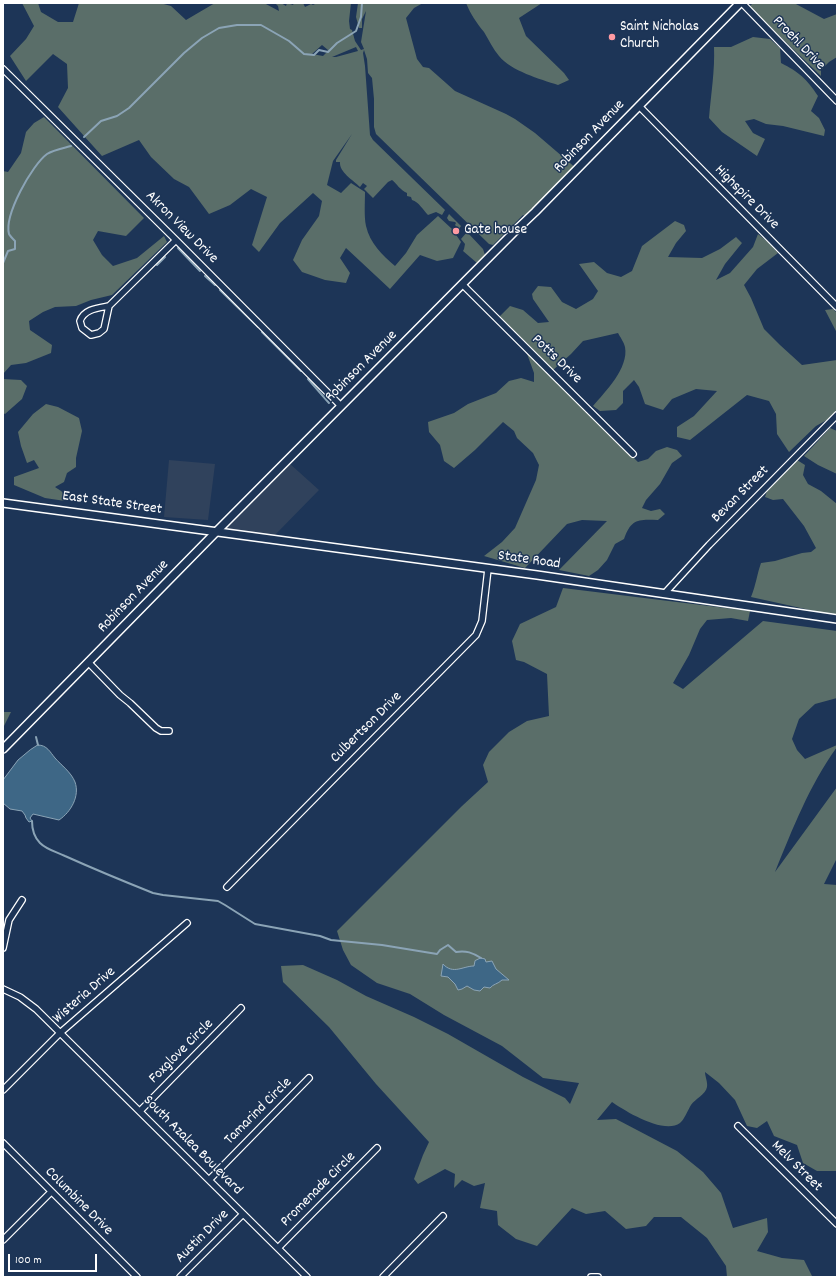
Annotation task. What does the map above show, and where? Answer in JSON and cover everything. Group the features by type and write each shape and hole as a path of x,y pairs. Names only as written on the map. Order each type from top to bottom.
{"main road":[{"name":"Robinson Avenue","path":"3,749 741,3"},
{"name":"East State Street","path":"3,503 217,531"},
{"name":"State Road","path":"217,531 537,575 837,619"}],"street":[{"name":"Proehl Drive","path":"741,3 837,100"},
{"name":"Akron View Drive","path":"3,69 341,406"},
{"name":"Highspire Drive","path":"639,106 837,307"},
{"path":"109,306 94,309 84,314 80,320 82,328 91,335 101,332 104,329 109,306 176,240"},
{"name":"Potts Drive","path":"462,284 634,454"},
{"name":"Bevan Street","path":"665,594 709,545 837,415"},
{"name":"Culbertson Drive","path":"227,888 476,635 482,622 488,569"},
{"path":"88,662 120,695 156,728 161,731 169,731"},
{"path":"3,948 9,920 22,900"},
{"name":"Wisteria Drive","path":"3,1090 60,1033 187,924"},
{"name":"South Azalea Boulevard","path":"3,989 28,1002 307,1277"},
{"name":"Foxglove Circle","path":"140,1111 241,1008"},
{"name":"Tamarind Circle","path":"209,1180 310,1078"},
{"name":"Melv Street","path":"738,1126 837,1224"},
{"name":"Columbine Drive","path":"3,1143 137,1277"},
{"name":"Promenade Circle","path":"278,1248 377,1148"},
{"path":"3,1240 51,1192"},
{"name":"Austin Drive","path":"180,1277 242,1214"},
{"path":"383,1277 443,1216"},
{"path":"591,1277 598,1277"}],"shaded area":[{"path":"169,460 215,464 208,520 164,517"},
{"path":"289,463 319,490 274,536 221,530"},
{"path":"38,745 44,746 48,749 75,782 76,793 71,808 59,820 33,814 30,818 32,821 29,822 22,811 10,809 3,803 3,780 18,760"},
{"path":"481,958 485,959 486,962 492,961 496,969 509,980 502,980 490,988 484,987 480,991 474,990 467,986 458,990 455,984 448,977 441,976 443,964 451,969 458,969 474,966 475,961"}],"green space":[{"path":"22,3 38,3 41,12 58,22 73,22 79,3 160,3 171,6 186,20 215,3 264,3 279,11 278,6 275,3 281,3 286,6 287,3 293,5 294,3 303,3 305,7 317,3 351,3 349,21 350,29 352,30 355,41 361,50 364,49 361,42 366,11 362,19 362,28 359,28 356,17 358,3 423,3 414,8 406,18 417,59 423,67 429,68 455,91 515,119 535,133 577,169 528,219 523,215 493,245 489,244 376,134 374,127 372,78 368,73 367,59 364,50 363,53 370,135 373,140 445,210 442,215 436,212 428,215 419,204 412,200 411,197 407,196 407,193 400,189 392,180 388,182 373,198 364,189 367,186 363,183 360,187 347,176 340,166 340,162 336,162 352,134 333,161 327,185 341,193 351,183 365,192 365,218 370,238 377,248 395,266 406,253 417,235 438,216 452,229 461,242 453,258 437,261 420,255 390,289 346,248 340,258 350,273 346,283 325,280 302,272 293,260 302,240 319,216 322,201 313,193 280,223 259,252 252,245 267,197 251,189 230,205 209,214 189,187 174,179 151,157 139,140 102,156 58,107 68,88 67,64 53,54 26,81 10,56 26,39 34,26","holes":["322,45 328,50 323,56 312,54","356,47 358,51 332,57"]},
{"path":"466,3 542,3 519,18 526,36 564,73 569,80 558,85 526,74 504,61 476,22"},
{"path":"753,3 794,3 824,19 837,14 837,57 821,70 821,76 749,7"},
{"path":"753,37 770,39 780,48 781,63 802,76 814,90 818,96 811,111 819,118 825,130 824,136 783,126 766,124 754,119 745,121 753,133 765,139 757,156 722,132 709,118 714,47 731,47"},
{"path":"44,117 144,218 126,236 98,231 93,240 102,255 113,266 137,258 164,236 167,242 112,295 91,300 76,306 55,307 43,312 29,321 30,330 52,345 51,353 26,363 11,365 3,374 3,171 8,172 21,153 26,132 34,123"},
{"path":"449,214 461,226 459,229 455,225 455,222 449,221 447,218"},
{"path":"675,221 684,225 686,231 676,243 668,257 702,258 720,249 736,237 742,243 725,264 716,280 730,273 753,247 758,234 769,243 778,253 757,269 744,285 764,329 802,365 837,360 837,410 827,420 816,426 789,452 777,434 776,414 769,401 747,395 690,440 677,437 677,427 694,416 717,391 696,389 672,399 663,410 645,404 639,387 634,380 623,391 623,403 616,410 600,411 593,406 615,379 620,371 625,355 625,347 618,333 583,341 553,370 499,317 510,306 523,310 538,323 549,322 533,299 532,294 538,286 551,287 562,302 576,309 593,299 598,291 579,264 594,262 607,273 621,277 632,271 642,246"},
{"path":"467,232 483,249 485,255 477,263 463,251 465,244 461,239"},
{"path":"833,309 837,313 837,333 825,310"},
{"path":"526,351 638,462 648,459 656,451 667,447 677,450 682,456 672,463 660,484 646,500 642,508 651,511 660,509 665,514 658,520 640,520 629,527 624,539 615,544 607,560 598,570 589,576 559,570 607,521 582,520 567,524 525,568 484,556 502,542 515,528 536,480 539,465 533,453 517,438 514,431 503,422 475,450 454,468 444,461 440,445 429,432 428,422 454,413 468,404 496,393 509,381 521,378 534,382 534,373"},
{"path":"3,379 21,380 27,386 22,399 5,414 3,413"},
{"path":"46,404 58,407 79,418 82,431 76,458 76,467 67,473 64,482 55,487 64,494 65,501 45,498 14,485 14,477 39,468 34,460 27,463 18,432 33,414"},
{"path":"830,428 837,431 837,474 804,456"},
{"path":"797,460 805,465 803,475 808,484 821,491 837,504 837,616 751,597 761,563 811,552 816,548 804,526 783,499 773,500 765,497 767,491"},
{"path":"563,588 750,611 748,621 731,618 707,620 700,629 689,655 673,683 683,689 763,621 837,631 837,698 815,704 799,719 792,739 797,750 805,759 837,745 837,747 810,792 795,823 775,872 837,787 837,858 824,884 837,885 837,1171 817,1171 803,1163 797,1145 774,1136 767,1121 757,1128 747,1126 735,1100 719,1083 705,1072 707,1084 706,1090 691,1105 680,1123 673,1126 655,1124 635,1116 612,1102 597,1120 616,1119 677,1151 703,1172 721,1193 733,1228 767,1218 768,1232 757,1251 782,1258 804,1260 812,1277 727,1277 726,1266 707,1238 681,1217 654,1217 646,1226 626,1229 605,1211 586,1214 572,1208 537,1246 516,1239 498,1225 497,1211 480,1208 485,1183 474,1186 462,1180 454,1188 455,1174 445,1169 418,1184 414,1179 429,1142 376,1084 329,1027 283,982 281,966 303,965 448,1034 523,1077 565,1098 570,1104 579,1083 543,1078 502,1046 444,1015 410,994 377,983 351,965 343,950 337,931 488,782 483,765 489,752 509,732 527,721 549,716 547,674 524,662 516,660 512,641 520,624 556,607"},
{"path":"3,712 11,712 3,728"}],"waterway":[{"path":"84,137 101,121 117,116 129,108 184,53 202,38 219,28 237,25 261,25 289,41 304,54 314,55 319,50 328,52 337,43 356,31 361,17 362,3"},
{"path":"3,263 8,251 15,249 15,241 9,234 9,226 11,215 20,191 34,168 47,154 55,150 71,146"},
{"path":"178,248 200,271"},
{"path":"157,265 165,257"},
{"path":"205,276 215,285"},
{"path":"220,290 258,327"},
{"path":"262,332 301,371"},
{"path":"308,379 329,403"},
{"path":"36,737 38,745"},
{"path":"32,821 33,830 38,841 52,851 153,893 218,901 255,924 320,936 331,940 382,945 437,954 448,945 456,952 469,952 481,958"}],"place":[{"name":"Saint Nicholas Church","path":"612,37"},
{"name":"Gate house","path":"456,231"}]}
